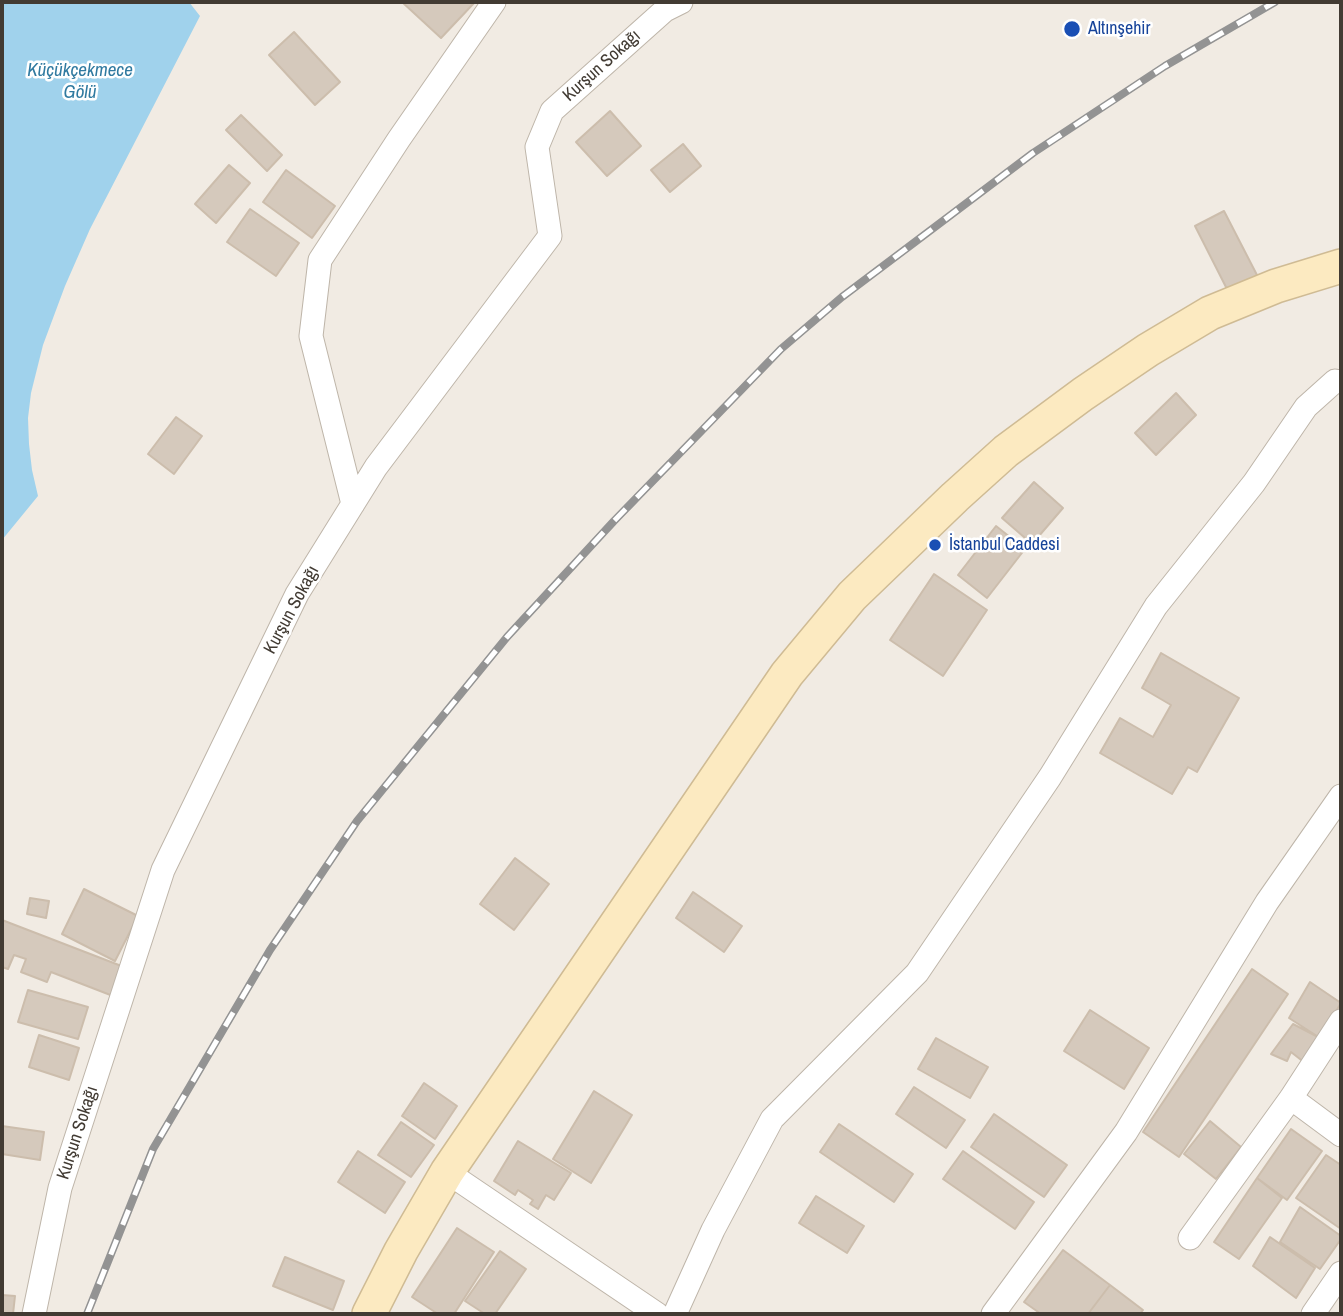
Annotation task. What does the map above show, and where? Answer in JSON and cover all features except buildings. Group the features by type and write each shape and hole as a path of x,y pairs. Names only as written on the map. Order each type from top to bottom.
{"street":[{"path":"353,504 311,336 320,260 399,139 494,2"},
{"name":"Kurşun Sokağı","path":"34,1314 60,1188 163,870 297,594 376,467 550,236 537,147 552,111 665,10 681,2"},
{"path":"369,1314 401,1251 447,1172 787,674 852,596 1006,452 1083,394 1148,350 1210,313 1276,286 1341,266"},
{"path":"675,1314 713,1230 772,1119 918,973 1051,777 1156,606 1254,483 1306,407 1335,381 1341,382"},
{"path":"993,1314 1126,1132 1266,902 1341,796"},
{"path":"1190,1238 1291,1098 1341,1021"},
{"path":"1291,1098 1341,1135"},
{"path":"447,1172 657,1314"},
{"path":"1313,1314 1341,1273"}],"water":[{"name":"Küçükçekmece Gölü","path":"2,2 189,2 200,16 90,229 65,286 43,345 31,393 29,444 38,496 2,540"}],"railway":[{"path":"87,1314 153,1149 270,950 357,821 507,637 614,521 781,349 842,297 1033,153 1165,66 1275,2"}],"place":[{"name":"Altınşehir","path":"1072,29"},
{"name":"İstanbul Caddesi","path":"935,545"}]}
